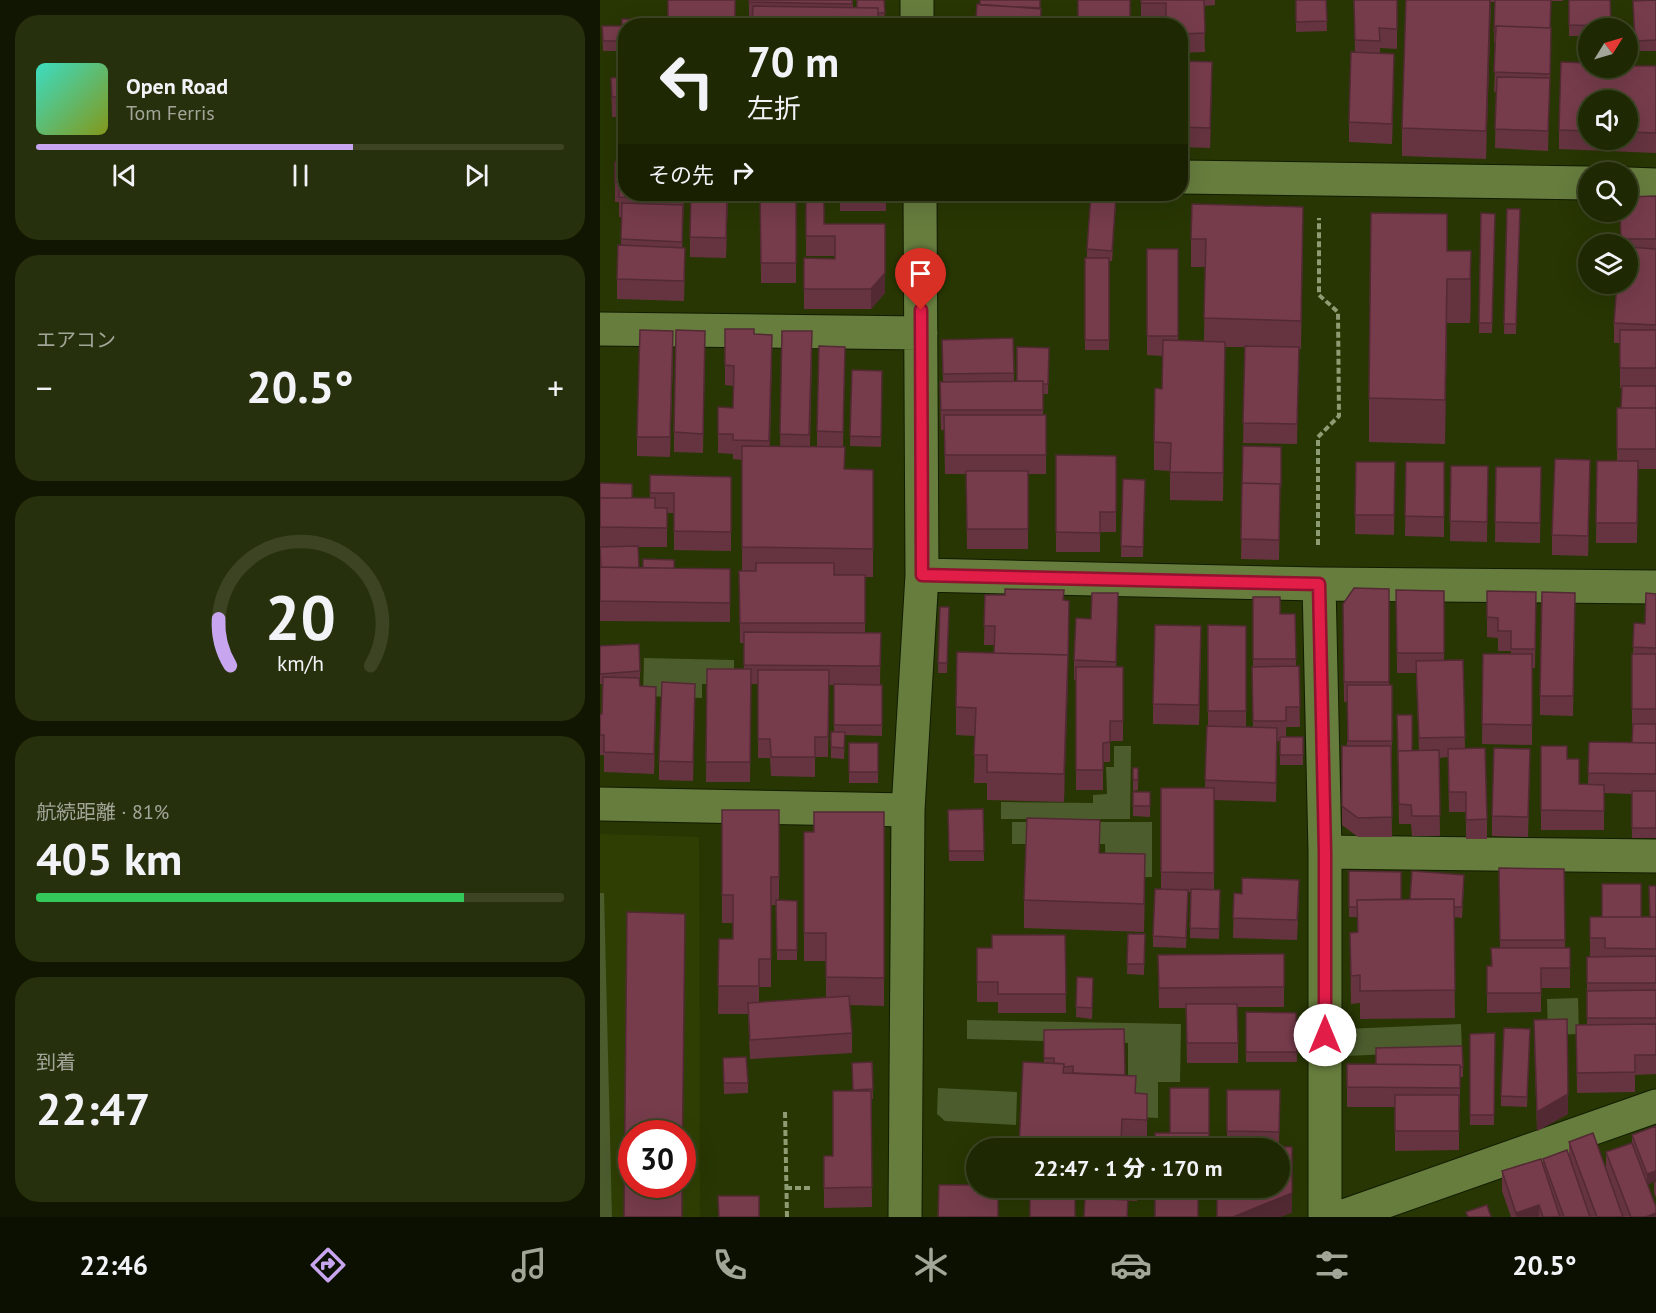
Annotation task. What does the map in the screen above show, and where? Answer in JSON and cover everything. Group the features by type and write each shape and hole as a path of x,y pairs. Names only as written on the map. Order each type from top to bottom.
{"street":[{"path":"917,0 917,18"},
{"path":"1188,177 1578,183"},
{"path":"1638,184 1656,185"},
{"path":"905,1217 908,810 922,575 920,201"},
{"path":"600,329 921,333"},
{"path":"922,575 1319,584 1656,587"},
{"path":"1319,584 1325,852 1325,1217"},
{"path":"600,804 908,810"},
{"path":"1325,852 1656,856"},
{"path":"1341,1217 1656,1106"}],"path":[{"path":"1319,178 1319,295 1338,312 1339,416 1318,437 1319,584"},
{"path":"785,1112 787,1217"},
{"path":"786,1188 810,1188"}],"shaded area":[{"path":"644,658 734,660 734,684 702,684 702,698 643,696"},
{"path":"1114,746 1131,746 1130,819 1001,819 1001,802 1093,803 1093,795 1107,794 1106,767 1114,767"},
{"path":"1012,822 1152,822 1152,877 1106,878 1105,844 1012,844"},
{"path":"600,834 699,837 700,1217 600,1217"},
{"path":"600,893 604,893 612,1217 600,1217"},
{"path":"1578,998 1579,1034 1548,1035 1547,999"},
{"path":"967,1020 1181,1024 1180,1082 1158,1082 1158,1118 1138,1117 1128,1101 1128,1043 967,1039"},
{"path":"1461,1024 1462,1051 1345,1056 1344,1029"},
{"path":"938,1088 1017,1092 1016,1125 945,1121 937,1114"}],"building":[{"path":"668,0 735,0 735,18 668,18"},
{"path":"749,0 852,0 852,4 749,2"},
{"path":"857,0 884,0 885,13 878,13 878,8 857,8"},
{"path":"980,0 1040,0 1040,8 980,5"},
{"path":"1078,0 1130,0 1130,18 1078,18"},
{"path":"1141,0 1204,0 1205,33 1188,34 1188,18 1166,18 1166,3 1141,3"},
{"path":"1296,0 1326,0 1327,21 1296,22"},
{"path":"1354,0 1397,0 1397,29 1379,28 1380,41 1355,40"},
{"path":"1406,0 1490,0 1486,131 1402,128"},
{"path":"1495,0 1551,0 1550,28 1496,26 1496,32 1494,32"},
{"path":"1569,0 1610,0 1611,18 1578,18 1578,25 1569,25"},
{"path":"1656,0 1656,40 1638,41 1638,18 1634,18 1633,1"},
{"path":"977,4 1041,9 1040,18 976,18"},
{"path":"753,6 878,8 878,18 752,18"},
{"path":"602,26 618,26 618,41 603,41"},
{"path":"1496,26 1551,28 1550,74 1494,72"},
{"path":"1351,52 1394,54 1392,124 1349,122"},
{"path":"1188,61 1212,62 1210,128 1188,127"},
{"path":"1561,62 1578,63 1578,78 1638,78 1638,66 1656,66 1656,133 1638,132 1638,90 1578,90 1578,131 1559,130"},
{"path":"1497,77 1550,78 1548,131 1495,129"},
{"path":"611,78 618,78 618,97 612,97"},
{"path":"615,162 618,162 618,182 615,182"},
{"path":"1656,196 1656,239 1638,239 1638,234 1621,234 1620,222 1638,222 1638,197"},
{"path":"691,201 727,201 726,238 690,237"},
{"path":"760,201 796,201 796,263 761,263"},
{"path":"806,201 824,201 824,224 885,224 885,273 871,289 804,289 804,258 835,259 835,236 806,236"},
{"path":"1090,201 1116,201 1112,251 1087,249"},
{"path":"622,203 683,205 682,242 621,239"},
{"path":"1192,204 1303,207 1301,321 1204,318 1206,239 1191,239"},
{"path":"1507,209 1520,209 1516,324 1504,324"},
{"path":"1371,213 1447,214 1447,251 1471,251 1470,279 1447,279 1445,400 1369,398"},
{"path":"1481,213 1495,214 1492,323 1479,323"},
{"path":"618,245 685,248 684,281 617,279"},
{"path":"1638,248 1656,249 1656,325 1614,323 1616,294 1638,294"},
{"path":"1147,249 1178,249 1178,336 1147,336"},
{"path":"1085,258 1109,258 1109,340 1085,340"},
{"path":"725,329 754,329 754,334 772,335 769,441 733,440 733,434 718,434 718,407 733,408 734,366 725,365"},
{"path":"640,330 673,331 670,437 637,437"},
{"path":"676,330 705,331 703,434 674,432"},
{"path":"1620,330 1656,330 1656,368 1620,368"},
{"path":"782,331 812,331 809,435 780,434"},
{"path":"1013,338 1014,373 943,374 942,340"},
{"path":"1163,340 1225,342 1223,473 1170,472 1171,443 1154,442 1155,388 1162,389"},
{"path":"819,346 845,347 843,432 817,431"},
{"path":"1245,346 1299,347 1297,424 1243,423"},
{"path":"1017,347 1049,348 1048,384 1043,384 1043,381 1017,381"},
{"path":"852,370 882,371 881,437 850,436"},
{"path":"1043,381 1043,410 941,410 940,382"},
{"path":"1622,386 1656,386 1656,408 1621,408"},
{"path":"1617,408 1656,408 1656,449 1617,449"},
{"path":"944,415 1046,415 1046,455 945,455"},
{"path":"742,446 845,447 844,469 873,470 873,549 742,547"},
{"path":"1243,446 1281,447 1281,487 1280,484 1242,483"},
{"path":"1056,455 1116,456 1116,512 1100,512 1100,533 1056,532"},
{"path":"1555,459 1590,460 1588,536 1552,535"},
{"path":"1597,461 1638,461 1637,523 1596,523"},
{"path":"1356,462 1395,462 1394,515 1355,515"},
{"path":"1406,462 1444,462 1444,517 1405,516"},
{"path":"1451,466 1488,466 1487,522 1450,521"},
{"path":"1496,467 1541,467 1540,523 1495,522"},
{"path":"966,471 1028,471 1028,529 967,529"},
{"path":"650,475 731,477 731,532 674,531 674,493 650,493"},
{"path":"1123,479 1145,480 1143,547 1121,546"},
{"path":"600,483 632,484 632,498 600,498"},
{"path":"1242,483 1280,484 1279,540 1241,539"},
{"path":"600,498 655,498 655,508 667,508 667,528 600,527"},
{"path":"638,546 639,568 601,567 600,547"},
{"path":"643,559 674,560 674,568 643,568"},
{"path":"756,563 834,563 834,575 865,575 865,623 740,623 739,571 756,571"},
{"path":"600,567 730,569 730,603 600,601"},
{"path":"1354,588 1389,589 1389,682 1344,682 1343,604"},
{"path":"1005,589 1064,590 1063,600 1069,601 1068,658 1068,655 994,653 995,626 984,626 985,595 1005,595"},
{"path":"1396,590 1444,591 1444,653 1397,653"},
{"path":"1487,591 1536,592 1535,649 1511,649 1511,631 1498,631 1498,618 1487,617"},
{"path":"1542,592 1575,593 1573,696 1540,696"},
{"path":"1092,593 1118,593 1116,662 1074,660 1076,618 1091,619"},
{"path":"1646,593 1656,594 1656,648 1633,647 1634,623 1645,624"},
{"path":"1253,597 1280,597 1280,614 1295,614 1296,659 1253,659"},
{"path":"940,607 949,607 947,663 938,663"},
{"path":"1155,625 1201,626 1199,705 1153,704"},
{"path":"1208,625 1246,626 1246,711 1208,711"},
{"path":"744,632 881,633 880,666 744,665"},
{"path":"639,644 640,671 600,674 600,646"},
{"path":"957,652 1068,655 1064,774 987,772 987,755 974,755 976,708 956,707"},
{"path":"1483,654 1532,654 1532,725 1482,724"},
{"path":"1632,654 1656,654 1656,709 1632,709"},
{"path":"1463,660 1465,737 1419,738 1416,661"},
{"path":"1299,666 1300,707 1286,707 1286,721 1253,721 1252,667"},
{"path":"1076,667 1123,667 1123,721 1110,721 1110,742 1103,743 1103,770 1076,770"},
{"path":"707,669 751,669 750,762 706,762"},
{"path":"758,670 829,670 828,737 815,737 815,757 771,757 770,739 758,739"},
{"path":"603,677 639,678 640,686 656,687 654,754 604,752 604,735 600,735"},
{"path":"662,682 695,684 693,762 659,761"},
{"path":"834,684 882,685 882,725 834,725"},
{"path":"1347,685 1392,685 1392,741 1348,741"},
{"path":"1397,715 1412,715 1412,751 1398,751"},
{"path":"1633,724 1656,724 1656,743 1632,743"},
{"path":"1207,726 1277,728 1276,783 1205,780"},
{"path":"831,732 845,732 844,748 831,747"},
{"path":"1280,737 1303,737 1303,755 1280,755"},
{"path":"1589,742 1656,743 1656,774 1588,773"},
{"path":"849,743 878,743 878,772 849,772"},
{"path":"1342,746 1391,746 1392,817 1358,818 1342,806"},
{"path":"1541,746 1567,746 1567,759 1579,759 1579,784 1604,785 1604,811 1541,810"},
{"path":"1485,748 1487,819 1466,820 1466,792 1449,792 1448,749"},
{"path":"1494,748 1530,749 1528,817 1492,816"},
{"path":"1439,750 1440,816 1412,816 1411,805 1399,804 1398,751"},
{"path":"1133,768 1138,768 1138,780 1133,780"},
{"path":"1161,788 1214,788 1214,873 1161,872"},
{"path":"1632,791 1656,791 1656,828 1632,828"},
{"path":"1133,792 1150,792 1150,806 1133,806"},
{"path":"983,809 984,851 949,851 948,810"},
{"path":"722,810 779,810 779,877 771,877 771,959 759,959 759,986 718,986 719,939 733,939 733,895 722,895"},
{"path":"814,812 884,812 884,978 826,977 826,933 804,933 804,832 814,832"},
{"path":"1027,818 1100,820 1099,853 1145,854 1144,904 1024,900"},
{"path":"1499,868 1564,869 1565,940 1500,940"},
{"path":"1349,871 1401,872 1401,899 1357,900 1357,907 1349,907"},
{"path":"1412,871 1464,875 1462,907 1454,907 1454,899 1410,899"},
{"path":"1242,878 1299,880 1297,920 1233,918 1234,893 1242,894"},
{"path":"1602,884 1641,884 1641,917 1602,917"},
{"path":"1649,886 1656,886 1656,917 1650,917"},
{"path":"1155,889 1188,890 1186,938 1153,936"},
{"path":"1191,889 1220,890 1219,929 1190,928"},
{"path":"1454,899 1455,990 1360,991 1360,975 1351,976 1350,933 1358,932 1357,900"},
{"path":"776,900 797,901 797,950 777,950"},
{"path":"627,912 685,914 683,1120 625,1120"},
{"path":"1590,917 1656,917 1656,949 1605,948 1605,938 1590,938"},
{"path":"1128,934 1145,934 1144,964 1127,964"},
{"path":"992,935 1065,935 1066,994 998,994 998,982 977,982 977,948 992,948"},
{"path":"1491,948 1570,948 1570,968 1541,968 1541,993 1487,993 1487,966 1492,966"},
{"path":"1284,954 1284,987 1159,988 1158,955"},
{"path":"1656,956 1656,983 1587,983 1587,957"},
{"path":"1077,977 1093,978 1092,1008 1076,1007"},
{"path":"1656,990 1656,1018 1587,1018 1587,991"},
{"path":"849,996 852,1033 750,1040 748,1003"},
{"path":"1186,1004 1237,1004 1238,1043 1187,1043"},
{"path":"1246,1012 1296,1013 1297,1052 1246,1052"},
{"path":"1567,1019 1568,1094 1537,1112 1534,1020"},
{"path":"1656,1024 1656,1055 1635,1055 1635,1072 1577,1073 1576,1025"},
{"path":"1504,1028 1530,1029 1527,1097 1501,1096"},
{"path":"1124,1029 1125,1075 1073,1073 1073,1066 1064,1067 1064,1064 1054,1063 1054,1058 1044,1058 1044,1030"},
{"path":"1495,1033 1494,1115 1470,1115 1470,1034"},
{"path":"1462,1046 1463,1067 1460,1065 1376,1064 1376,1048"},
{"path":"746,1057 748,1083 724,1083 723,1058"},
{"path":"872,1062 873,1089 853,1090 852,1063"},
{"path":"1023,1062 1064,1064 1063,1073 1136,1076 1135,1093 1147,1094 1147,1120 1122,1119 1121,1138 1020,1138"},
{"path":"1347,1064 1460,1065 1460,1088 1347,1087"},
{"path":"1170,1088 1209,1088 1209,1133 1170,1133"},
{"path":"1227,1090 1280,1090 1279,1132 1227,1131"},
{"path":"833,1091 871,1091 872,1187 824,1188 824,1156 833,1156"},
{"path":"1395,1095 1459,1095 1459,1131 1395,1131"},
{"path":"1656,1126 1656,1171 1647,1174 1632,1135"},
{"path":"1155,1133 1209,1133 1209,1138 1155,1138"},
{"path":"1593,1133 1623,1217 1597,1217 1569,1142"},
{"path":"1632,1143 1656,1207 1656,1213 1646,1217 1631,1217 1606,1152"},
{"path":"1290,1147 1292,1147 1292,1193 1290,1194"},
{"path":"1567,1150 1590,1217 1564,1217 1543,1159"},
{"path":"1541,1159 1560,1217 1543,1217 1539,1205 1516,1213 1502,1171"},
{"path":"939,1185 966,1185 966,1198 998,1198 998,1217 938,1217"},
{"path":"718,1196 759,1196 759,1217 719,1217"},
{"path":"624,1198 682,1198 682,1217 624,1217"},
{"path":"1030,1198 1075,1198 1075,1217 1030,1217"},
{"path":"1085,1198 1128,1200 1127,1217 1084,1217"},
{"path":"1155,1198 1198,1198 1198,1217 1155,1217"},
{"path":"1217,1198 1280,1198 1233,1217 1217,1217"},
{"path":"1487,1205 1491,1217 1468,1217 1466,1212"}],"route":[{"path":"921,310 922,575 1319,584 1325,852 1325,1035"}]}
